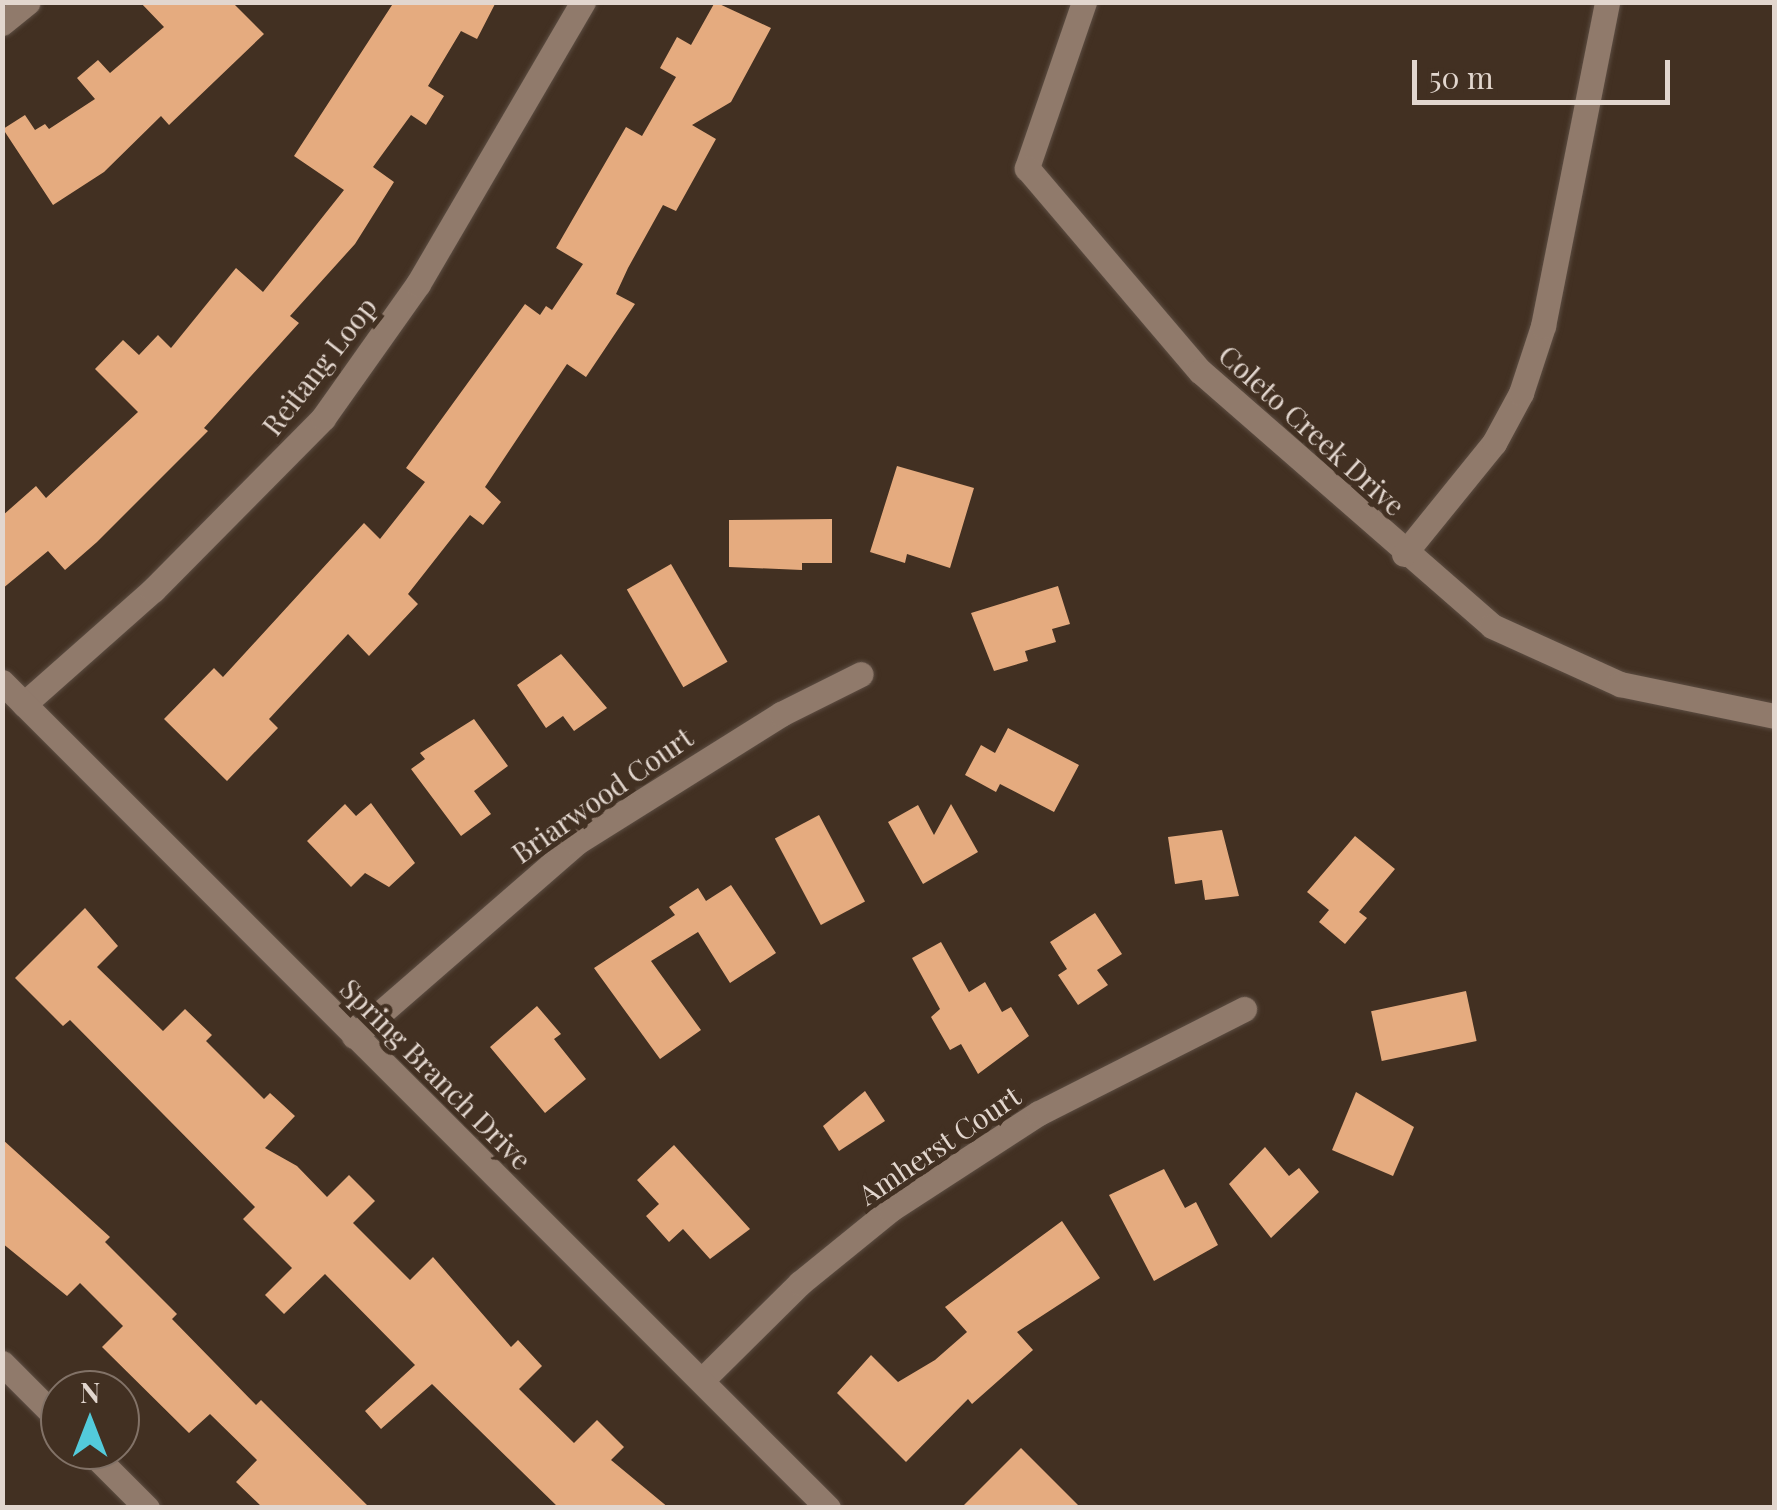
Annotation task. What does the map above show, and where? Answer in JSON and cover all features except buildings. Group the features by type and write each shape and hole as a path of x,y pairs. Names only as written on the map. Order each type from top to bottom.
{"street":[{"path":"2,23 28,2"},
{"name":"Reitang Loop","path":"24,704 153,590 324,418 418,284 583,2"},
{"name":"Coleto Creek Drive","path":"1084,2 1027,168 1200,371 1404,554 1492,626 1554,658 1667,696 1774,716"},
{"path":"1404,554 1494,444 1520,393 1543,326 1607,2"},
{"name":"Briarwood Court","path":"354,1036 577,842 764,724 862,674"},
{"name":"Spring Branch Drive","path":"2,682 828,1508"},
{"name":"Amherst Court","path":"702,1380 800,1284 891,1209 1039,1113 1244,1008"},
{"path":"2,1363 40,1400"},
{"path":"110,1470 147,1508"}]}
